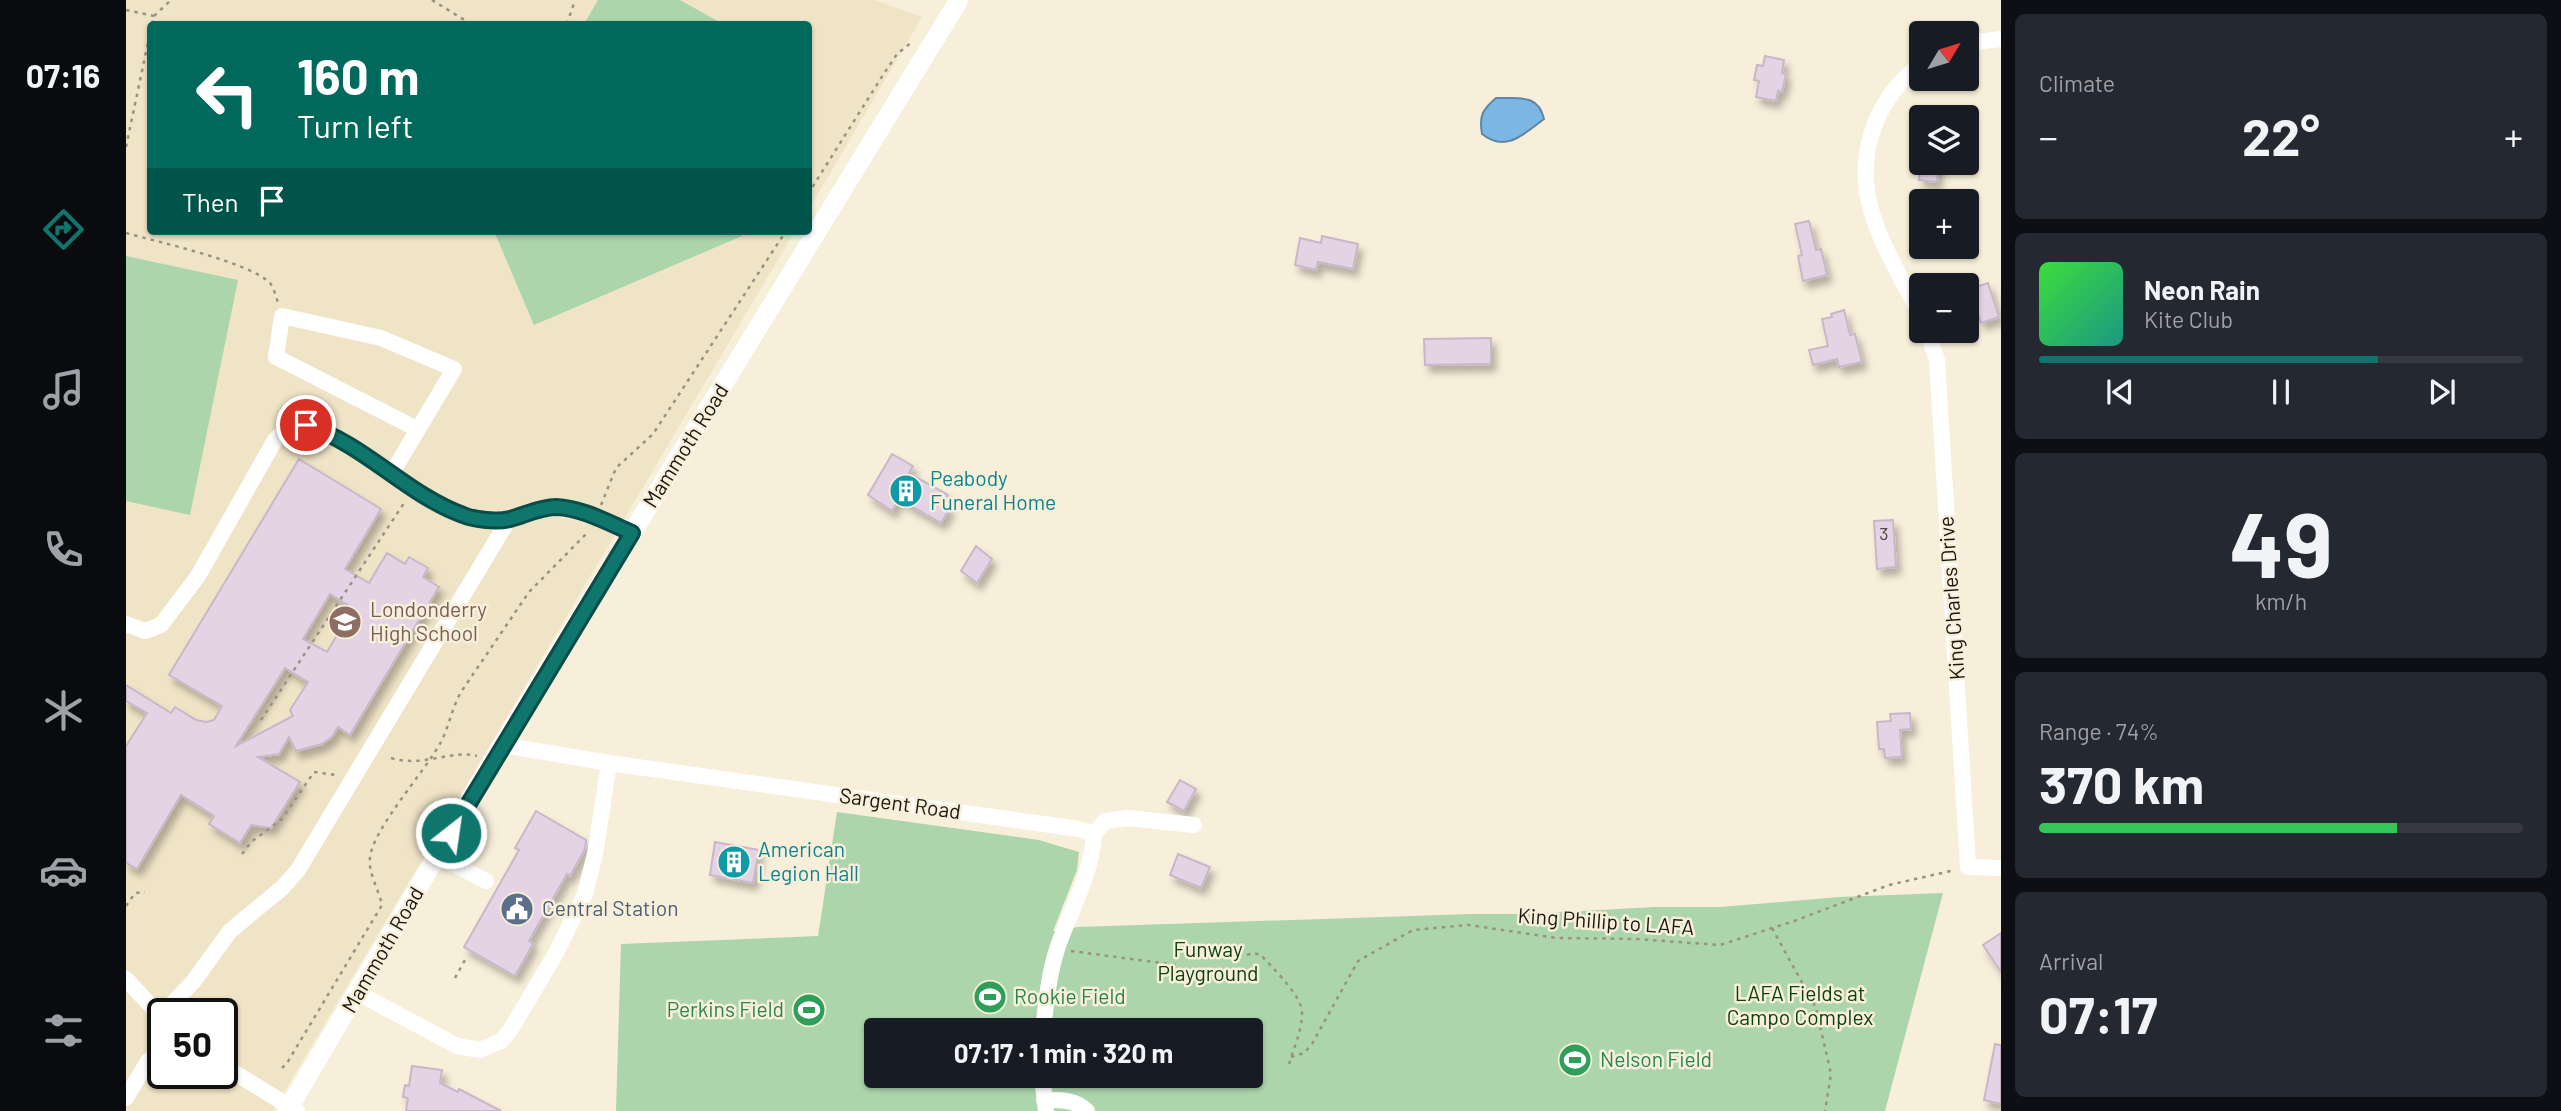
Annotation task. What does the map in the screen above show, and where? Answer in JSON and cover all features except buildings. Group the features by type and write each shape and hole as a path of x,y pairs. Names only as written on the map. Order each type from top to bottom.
{"main road":[{"name":"Mammoth Road","path":"291,1110 502,745 960,0"}],"street":[{"path":"1979,42 2001,39"},
{"path":"1909,76 1894,90 1879,113 1869,139 1866,167 1867,194 1875,221 1909,291"},
{"path":"392,473 454,369 382,338 282,316 276,357 417,429"},
{"name":"King Charles Drive","path":"1931,343 1937,359 1968,867"},
{"path":"126,624 145,631 161,625 198,576 275,440 283,431 296,426 317,428 361,451 414,488 465,516 509,519 557,507 632,533"},
{"path":"178,998 230,931 282,888 298,870 509,519"},
{"name":"Sargent Road","path":"502,745 609,763 1079,829 1094,834"},
{"path":"358,993 457,1046 480,1050 500,1041 511,1029 555,955 585,894 595,854 609,763"},
{"path":"1044,1018 1057,949 1085,878 1094,834 1105,821 1128,818 1194,825"},
{"path":"438,856 486,881"},
{"path":"1968,867 2001,868"},
{"path":"126,979 147,1002"},
{"path":"126,1098 147,1063"},
{"path":"238,1075 291,1110"},
{"path":"1045,1105 1070,1101 1087,1111"}],"path":[{"path":"153,21 154,16 171,0"},
{"path":"432,0 466,21"},
{"path":"568,21 575,0"},
{"path":"126,10 154,16"},
{"path":"812,188 883,75 903,48 913,41"},
{"path":"126,146 147,47"},
{"path":"126,233 226,261 261,277 272,285 282,316"},
{"path":"600,507 616,468 653,435 783,235"},
{"path":"261,720 414,488"},
{"path":"282,1068 382,905 369,860 371,851 445,734 452,709 461,692 529,592 583,540 591,528"},
{"path":"391,758 412,763 467,754 477,757"},
{"path":"242,854 251,842 282,819 314,772 338,775"},
{"name":"King Phillip to LAFA","path":"1291,1057 1304,1053 1312,1044 1358,961 1413,930 1468,925 1557,938 1636,939 1720,946 1889,885 1968,867"},
{"path":"126,906 135,892 145,892"},
{"path":"1772,928 1816,1009 1831,1074 1825,1111"},
{"path":"1057,949 1177,965"},
{"path":"1247,955 1253,953 1261,956 1301,1005 1301,1023 1288,1069"},
{"path":"455,978 466,958"}],"shaded area":[{"name":"Londonderry High School","path":"126,0 875,0 922,17 812,204 812,21 147,21 147,235 793,235 273,1111 126,1111"}],"green space":[{"path":"598,0 680,0 718,21 586,21"},
{"path":"496,235 742,235 742,236 534,325"},
{"path":"126,256 238,280 190,515 126,501"},
{"name":"LAFA Fields at Campo Complex","path":"837,812 1039,840 1079,852 1077,870 1053,931 1078,927 1720,907 1839,897 1943,893 1885,1111 616,1111 621,944 818,936"}],"water":[{"path":"1496,98 1532,101 1544,119 1507,142 1491,139 1482,134 1481,118 1487,106"}],"place":[{"name":"Peabody Funeral Home","path":"906,491"},
{"name":"Londonderry High School","path":"345,622"},
{"name":"American Legion Hall","path":"734,862"},
{"name":"Central Station","path":"517,909"},
{"name":"Rookie Field","path":"990,997"},
{"name":"Perkins Field","path":"809,1010"},
{"name":"Nelson Field","path":"1575,1060"}],"route":[{"path":"306,425 353,446 442,506 465,516 509,519 557,507 575,511 632,533 451,833"}],"park label":[{"name":"Funway Playground","path":"1208,962"}]}
